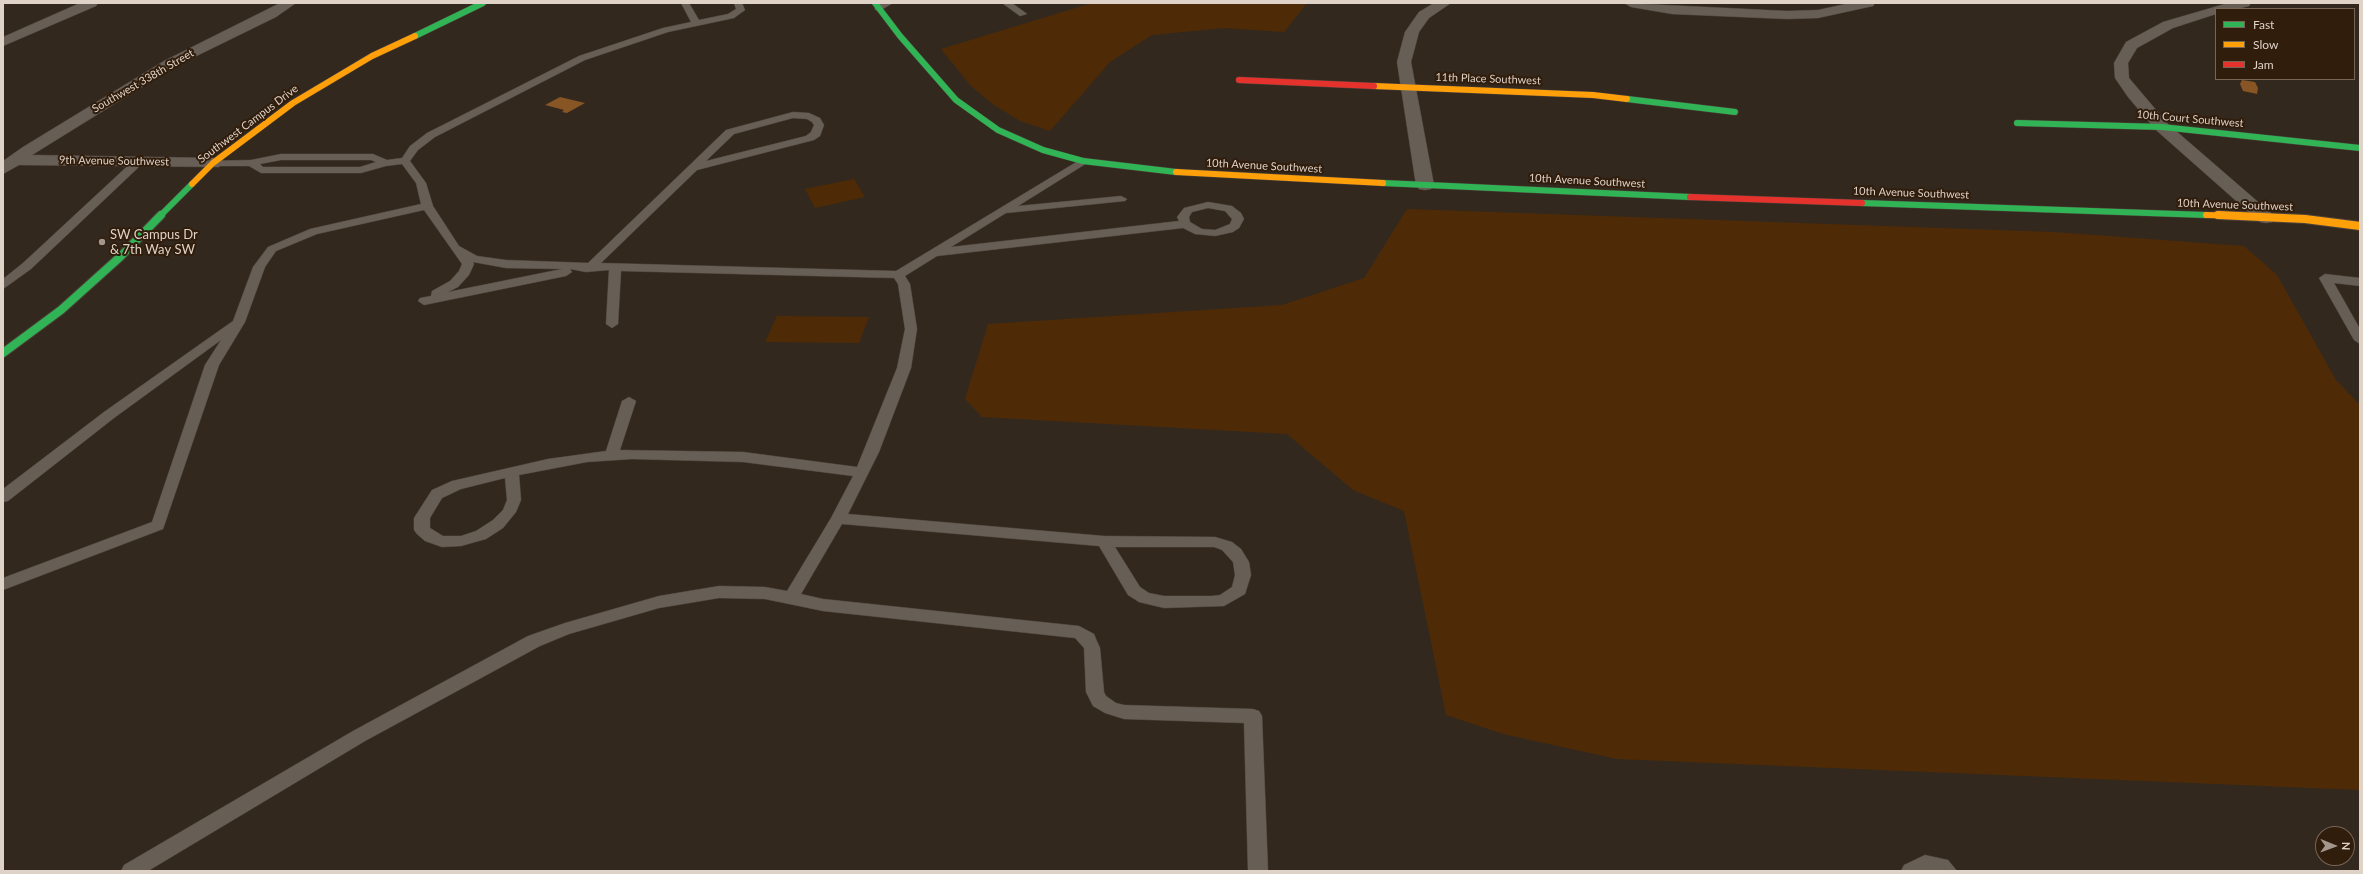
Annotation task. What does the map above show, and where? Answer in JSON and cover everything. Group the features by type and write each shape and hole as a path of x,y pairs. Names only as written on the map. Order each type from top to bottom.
{"street":[{"path":"3,42 92,3"},
{"name":"Southwest 338th Street","path":"9,165 169,64 271,14 289,3"},
{"name":"Southwest Campus Drive","path":"3,353 61,310 120,257 213,163 293,103 366,60 483,3"},
{"path":"1425,185 1404,62 1412,32 1424,15 1444,3"},
{"path":"1631,3 1672,10 1787,15 1818,14 1866,4"},
{"path":"2221,7 2244,3"},
{"name":"10th Avenue Southwest","path":"877,5 900,36 956,100 998,130 1043,150 1083,160 1139,169 1209,175 1599,194 2306,219 2360,226"},
{"path":"2215,9 2168,25 2131,45 2121,63 2122,78 2133,94 2162,127 2266,218"},
{"name":"11th Place Southwest","path":"1239,80 1593,95 1735,112"},
{"name":"10th Court Southwest","path":"2017,123 2162,127 2360,148"},
{"name":"9th Avenue Southwest","path":"9,165 138,162 213,163"}],"lane":[{"path":"685,3 696,24"},
{"path":"213,163 251,163 261,170 361,170 385,163 405,161 414,148 431,135 582,58 666,30 738,13 741,10 738,3"},
{"path":"877,5 889,3"},
{"path":"1006,3 1023,14"},
{"path":"405,161 421,183 427,206 455,248 468,264 465,272 454,284 424,301 590,267 730,132 794,115 809,116 816,120 819,125 816,134 810,138 695,167"},
{"path":"455,248 474,260 506,264 898,275 931,253 1083,160"},
{"path":"3,285 27,266 138,162"},
{"path":"1002,210 1121,199"},
{"path":"3,584 158,525 212,365 239,322 259,267 272,249 282,243 314,231 427,206"},
{"path":"931,253 1185,224"},
{"path":"612,324 615,267"},
{"path":"791,598 838,518 872,452 904,368 911,330 904,284 898,275"},
{"path":"2360,282 2325,278 2360,340"},
{"path":"3,497 109,415 239,322"},
{"path":"611,456 629,401"},
{"path":"512,472 514,500 509,512 498,524 481,535 461,541 442,542 430,538 422,530 422,518 437,494 457,485 512,472 587,457 632,454 743,457 862,472"},
{"path":"838,518 1104,541 1215,542 1228,546 1236,553 1241,562 1243,575 1239,590 1224,600 1212,602 1164,602 1145,598 1134,591 1104,541"},
{"path":"131,871 359,736 534,641 565,629 659,602 699,594 719,592 765,593 823,605 1079,632 1088,639 1092,648 1095,692 1099,701 1111,708 1124,712 1253,716 1258,871"},
{"path":"1911,871 1925,864 1941,866 1947,871"}],"shaded area":[{"path":"1092,3 1307,3 1284,32 1224,28 1152,35 1110,62 1050,131 1020,121 994,105 971,86 941,49"},
{"path":"2242,80 2255,82 2258,88 2257,94 2243,91 2240,84"},
{"path":"560,97 585,103 567,113 562,112 564,110 545,105"},
{"path":"854,179 865,197 815,208 805,189"},
{"path":"1407,209 2053,232 2244,246 2277,275 2336,380 2360,405 2360,790 1617,759 1503,734 1446,715 1404,511 1353,490 1287,434 982,417 965,399 988,324 1282,305 1364,278"},
{"path":"777,316 869,317 859,343 765,342"}],"traffic: fast":[{"path":"415,36 483,3"},
{"path":"875,3 900,36 956,100 998,130 1043,150 1083,161 1176,172"},
{"path":"1627,99 1735,112"},
{"path":"2017,123 2162,127 2360,148"},
{"path":"1383,183 1690,197"},
{"path":"3,353 61,310 120,257 192,184"},
{"path":"1862,203 2206,215"}],"traffic: slow":[{"path":"192,184 213,163 293,103 372,56 415,36"},
{"path":"1374,86 1593,95 1627,99"},
{"path":"1176,172 1383,183"},
{"path":"2206,215 2305,219 2360,226"}],"traffic: jam":[{"path":"1239,80 1374,86"},
{"path":"1690,197 1862,203"}],"place":[{"name":"SW Campus Dr & 7th Way SW","path":"102,242"}]}
